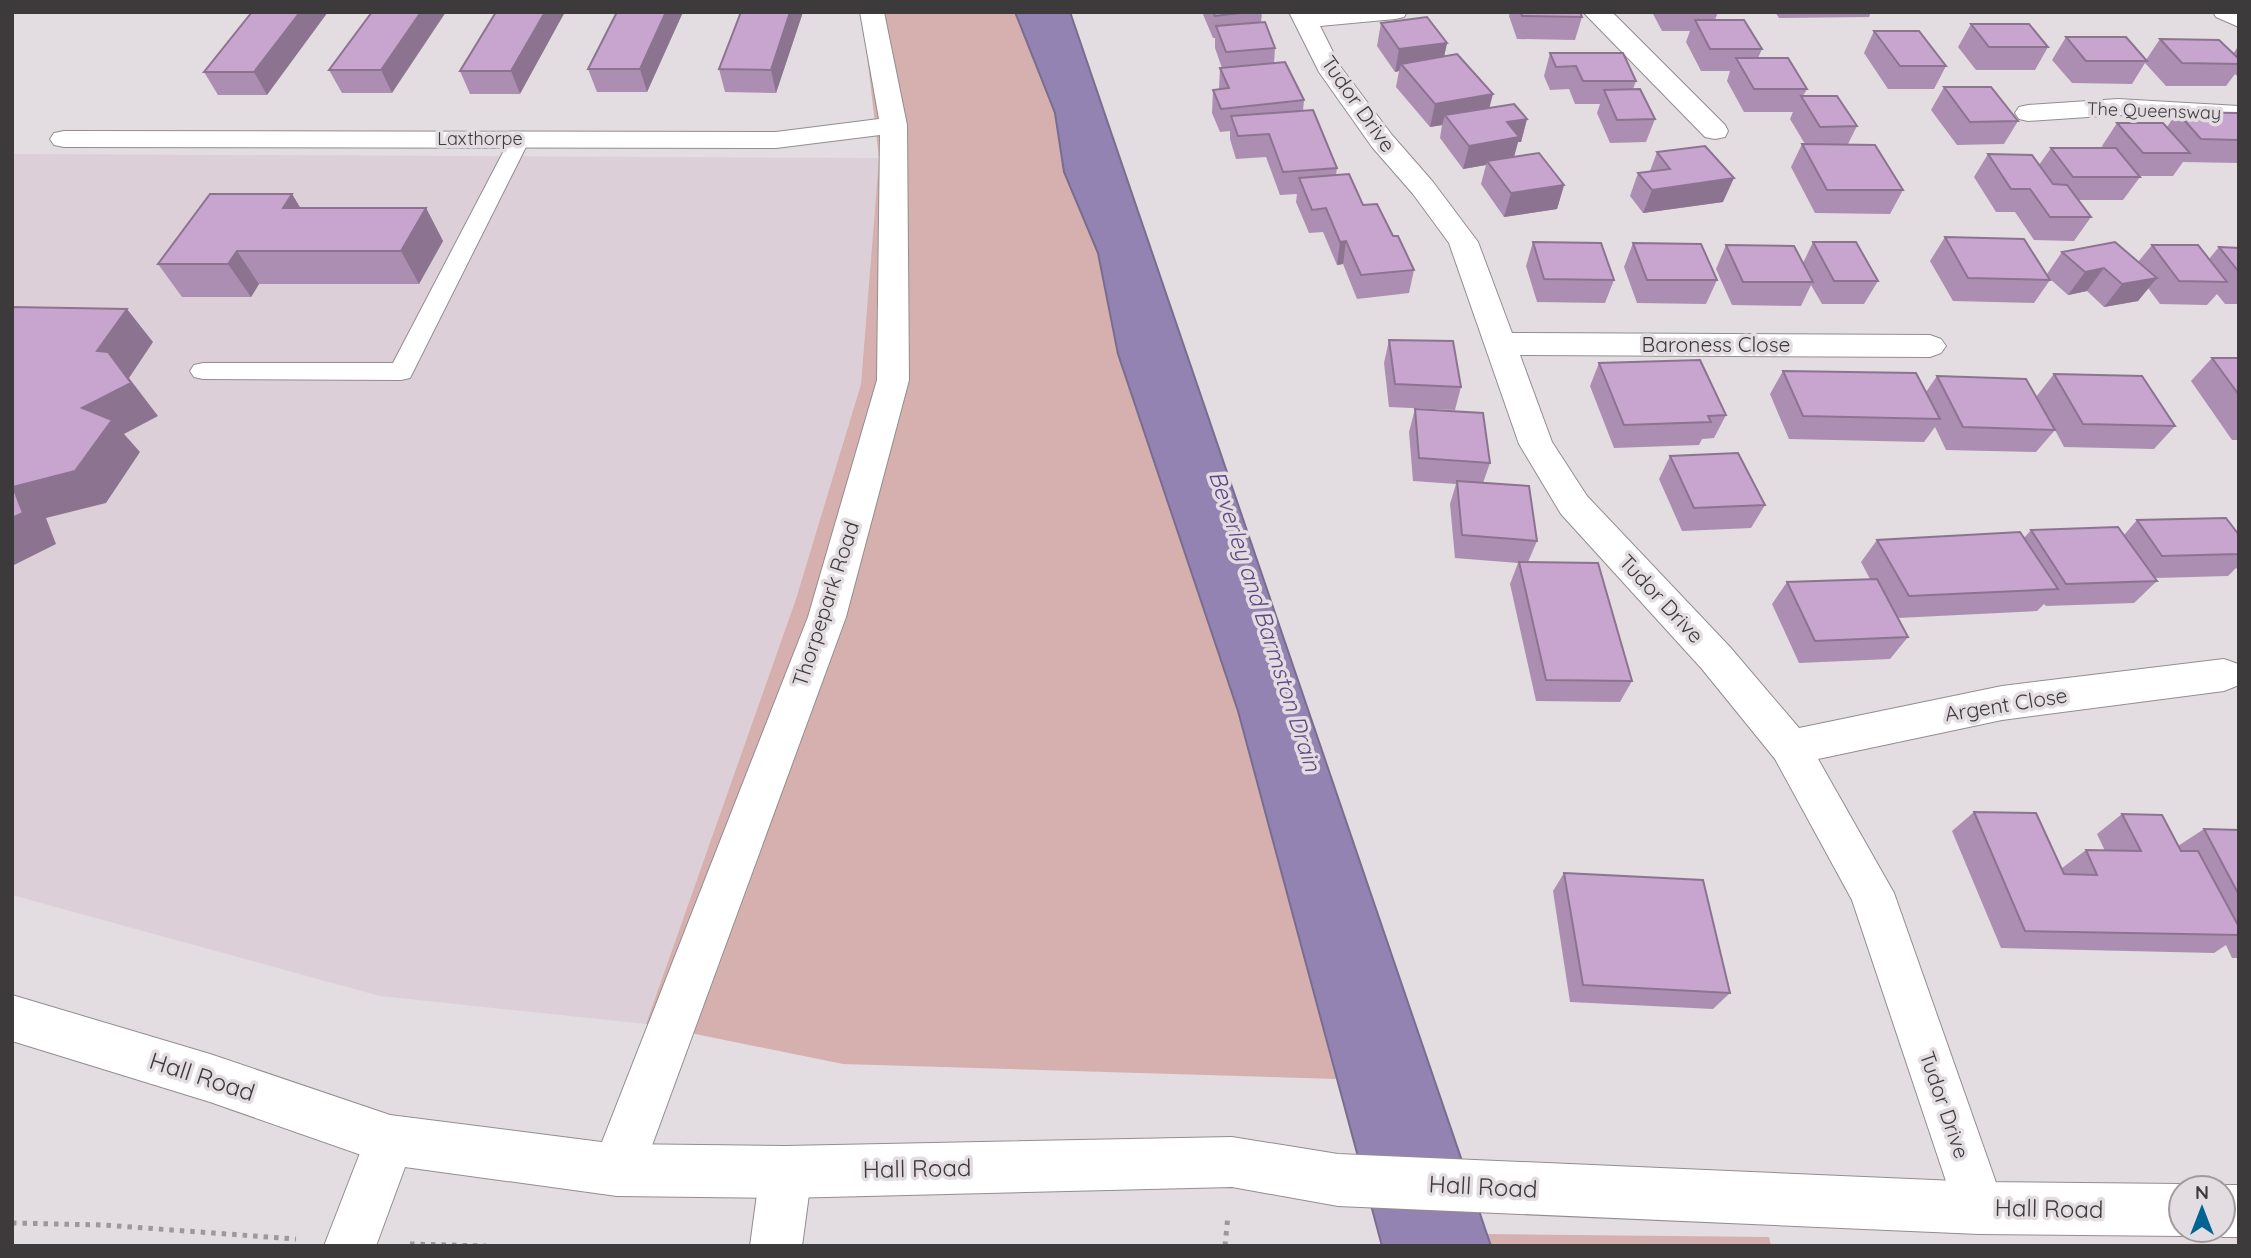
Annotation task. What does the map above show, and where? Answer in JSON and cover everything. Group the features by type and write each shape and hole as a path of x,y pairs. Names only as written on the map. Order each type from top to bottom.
{"street":[{"name":"Thorpepark Road","path":"617,1170 827,617 893,380 894,125 872,12"},
{"path":"1303,16 1395,12"},
{"path":"1595,12 1715,131"},
{"path":"2225,12 2239,20"},
{"name":"Tudor Drive","path":"1303,16 1328,67 1382,141 1423,188 1463,242 1536,444 1574,505 1716,658 1790,747 1872,893 1979,1208"},
{"name":"The Queensway","path":"2028,113 2118,107 2239,114"},
{"name":"Laxthorpe","path":"64,139 776,140 894,125"},
{"name":"Baroness Close","path":"1501,344 1930,346"},
{"name":"Argent Close","path":"1790,747 2001,703 2224,675"},
{"name":"Hall Road","path":"12,1018 210,1078 390,1140 617,1170 786,1172 1232,1162 1338,1180 1979,1208 2167,1210"},
{"path":"351,1244 390,1140"},
{"path":"776,1246 786,1172"}],"lane":[{"path":"202,371 401,372 520,139"}],"path":[{"path":"12,1223 103,1225 351,1244 486,1246"}],"shaded area":[{"path":"862,12 1015,12 1055,113 1064,172 1098,253 1118,354 1238,711 1337,1079 843,1064 646,1024 796,599 861,384 879,158"},
{"path":"12,154 879,158 861,384 796,599 646,1024 380,996 12,895"},
{"path":"1487,1234 1769,1237 1771,1246 1491,1246"}],"water":[{"name":"Beverley and Barmston Drain","path":"1015,12 1070,12 1491,1246 1382,1246 1238,711 1118,354 1098,253 1064,172 1055,113"}],"building":[{"path":"252,12 300,12 254,72 204,72"},
{"path":"372,12 421,12 381,70 329,70"},
{"path":"496,12 545,12 511,71 460,71"},
{"path":"617,12 666,12 640,69 588,69"},
{"path":"741,12 790,12 771,70 719,69"},
{"path":"1213,12 1247,12 1215,16"},
{"path":"1521,12 1580,12 1582,17 1522,16"},
{"path":"1427,17 1447,43 1399,49 1381,23"},
{"path":"1695,20 1744,20 1762,49 1710,49"},
{"path":"1265,22 1275,48 1226,52 1216,26"},
{"path":"1971,24 2029,24 2048,47 1989,47"},
{"path":"1874,31 1919,31 1946,66 1900,66"},
{"path":"2066,37 2126,37 2147,61 2086,61"},
{"path":"2160,39 2219,40 2239,59 2239,64 2182,63"},
{"path":"1550,53 1623,53 1636,81 1583,81 1576,66 1556,67"},
{"path":"1457,54 1493,94 1435,104 1401,64"},
{"path":"1736,58 1788,58 1807,89 1754,89"},
{"path":"1285,62 1304,100 1221,109 1213,90 1229,88 1220,68"},
{"path":"1944,87 1991,87 2018,121 1970,122"},
{"path":"1640,89 1655,119 1617,120 1604,90"},
{"path":"1801,96 1837,96 1857,126 1820,127"},
{"path":"1514,104 1527,119 1507,122 1519,137 1469,146 1445,115"},
{"path":"1313,110 1337,168 1283,172 1269,134 1238,136 1231,116"},
{"path":"2177,112 2239,113 2239,140 2201,139"},
{"path":"2117,123 2163,123 2190,153 2143,153"},
{"path":"1802,144 1875,145 1903,190 1827,190"},
{"path":"1705,146 1734,178 1652,190 1638,173 1670,169 1657,152"},
{"path":"2051,148 2116,148 2140,177 2073,177"},
{"path":"1539,153 1564,185 1511,193 1487,161"},
{"path":"1988,154 2032,155 2053,184 2067,185 2091,217 2050,217 2030,189 2011,189"},
{"path":"1349,174 1363,205 1377,204 1393,236 1398,236 1414,270 1361,275 1346,241 1340,242 1326,208 1312,210 1299,178"},
{"path":"210,194 292,194 283,208 426,208 401,251 237,251 228,264 158,264"},
{"path":"1945,237 2024,239 2050,280 1968,278"},
{"path":"1533,242 1601,243 1614,280 1544,279"},
{"path":"1813,242 1856,242 1878,281 1834,281"},
{"path":"2115,242 2157,278 2122,284 2104,268 2085,272 2062,252"},
{"path":"1633,243 1701,244 1717,280 1647,280"},
{"path":"1726,245 1794,246 1813,282 1743,282"},
{"path":"2152,245 2198,245 2227,282 2179,281"},
{"path":"2219,247 2239,248 2239,272"},
{"path":"12,307 127,309 97,351 108,352 131,383 82,408 112,420 75,471 13,487 23,513 12,518"},
{"path":"1389,340 1453,341 1461,387 1395,384"},
{"path":"2212,358 2239,358 2239,395"},
{"path":"1700,360 1726,415 1708,416 1711,422 1624,425 1599,363"},
{"path":"1783,371 1916,373 1940,419 1803,416"},
{"path":"2054,374 2142,376 2175,426 2083,424"},
{"path":"1937,376 2026,379 2055,430 1963,427"},
{"path":"1415,409 1483,413 1490,463 1419,458"},
{"path":"1738,453 1765,505 1694,508 1670,456"},
{"path":"1457,481 1529,486 1537,541 1462,535"},
{"path":"2226,518 2239,535 2239,554 2162,556 2137,520"},
{"path":"2118,527 2157,581 2066,584 2031,530"},
{"path":"2020,532 2058,589 1909,596 1877,540"},
{"path":"1519,562 1598,563 1632,681 1546,680"},
{"path":"1877,579 1908,637 1815,641 1787,582"},
{"path":"1974,812 2036,813 2064,874 2097,875 2086,850 2141,851 2122,814 2162,815 2181,851 2198,851 2239,927 2239,935 2025,931"},
{"path":"2204,829 2239,830 2239,895"},
{"path":"1564,873 1703,880 1730,993 1583,985"}]}
